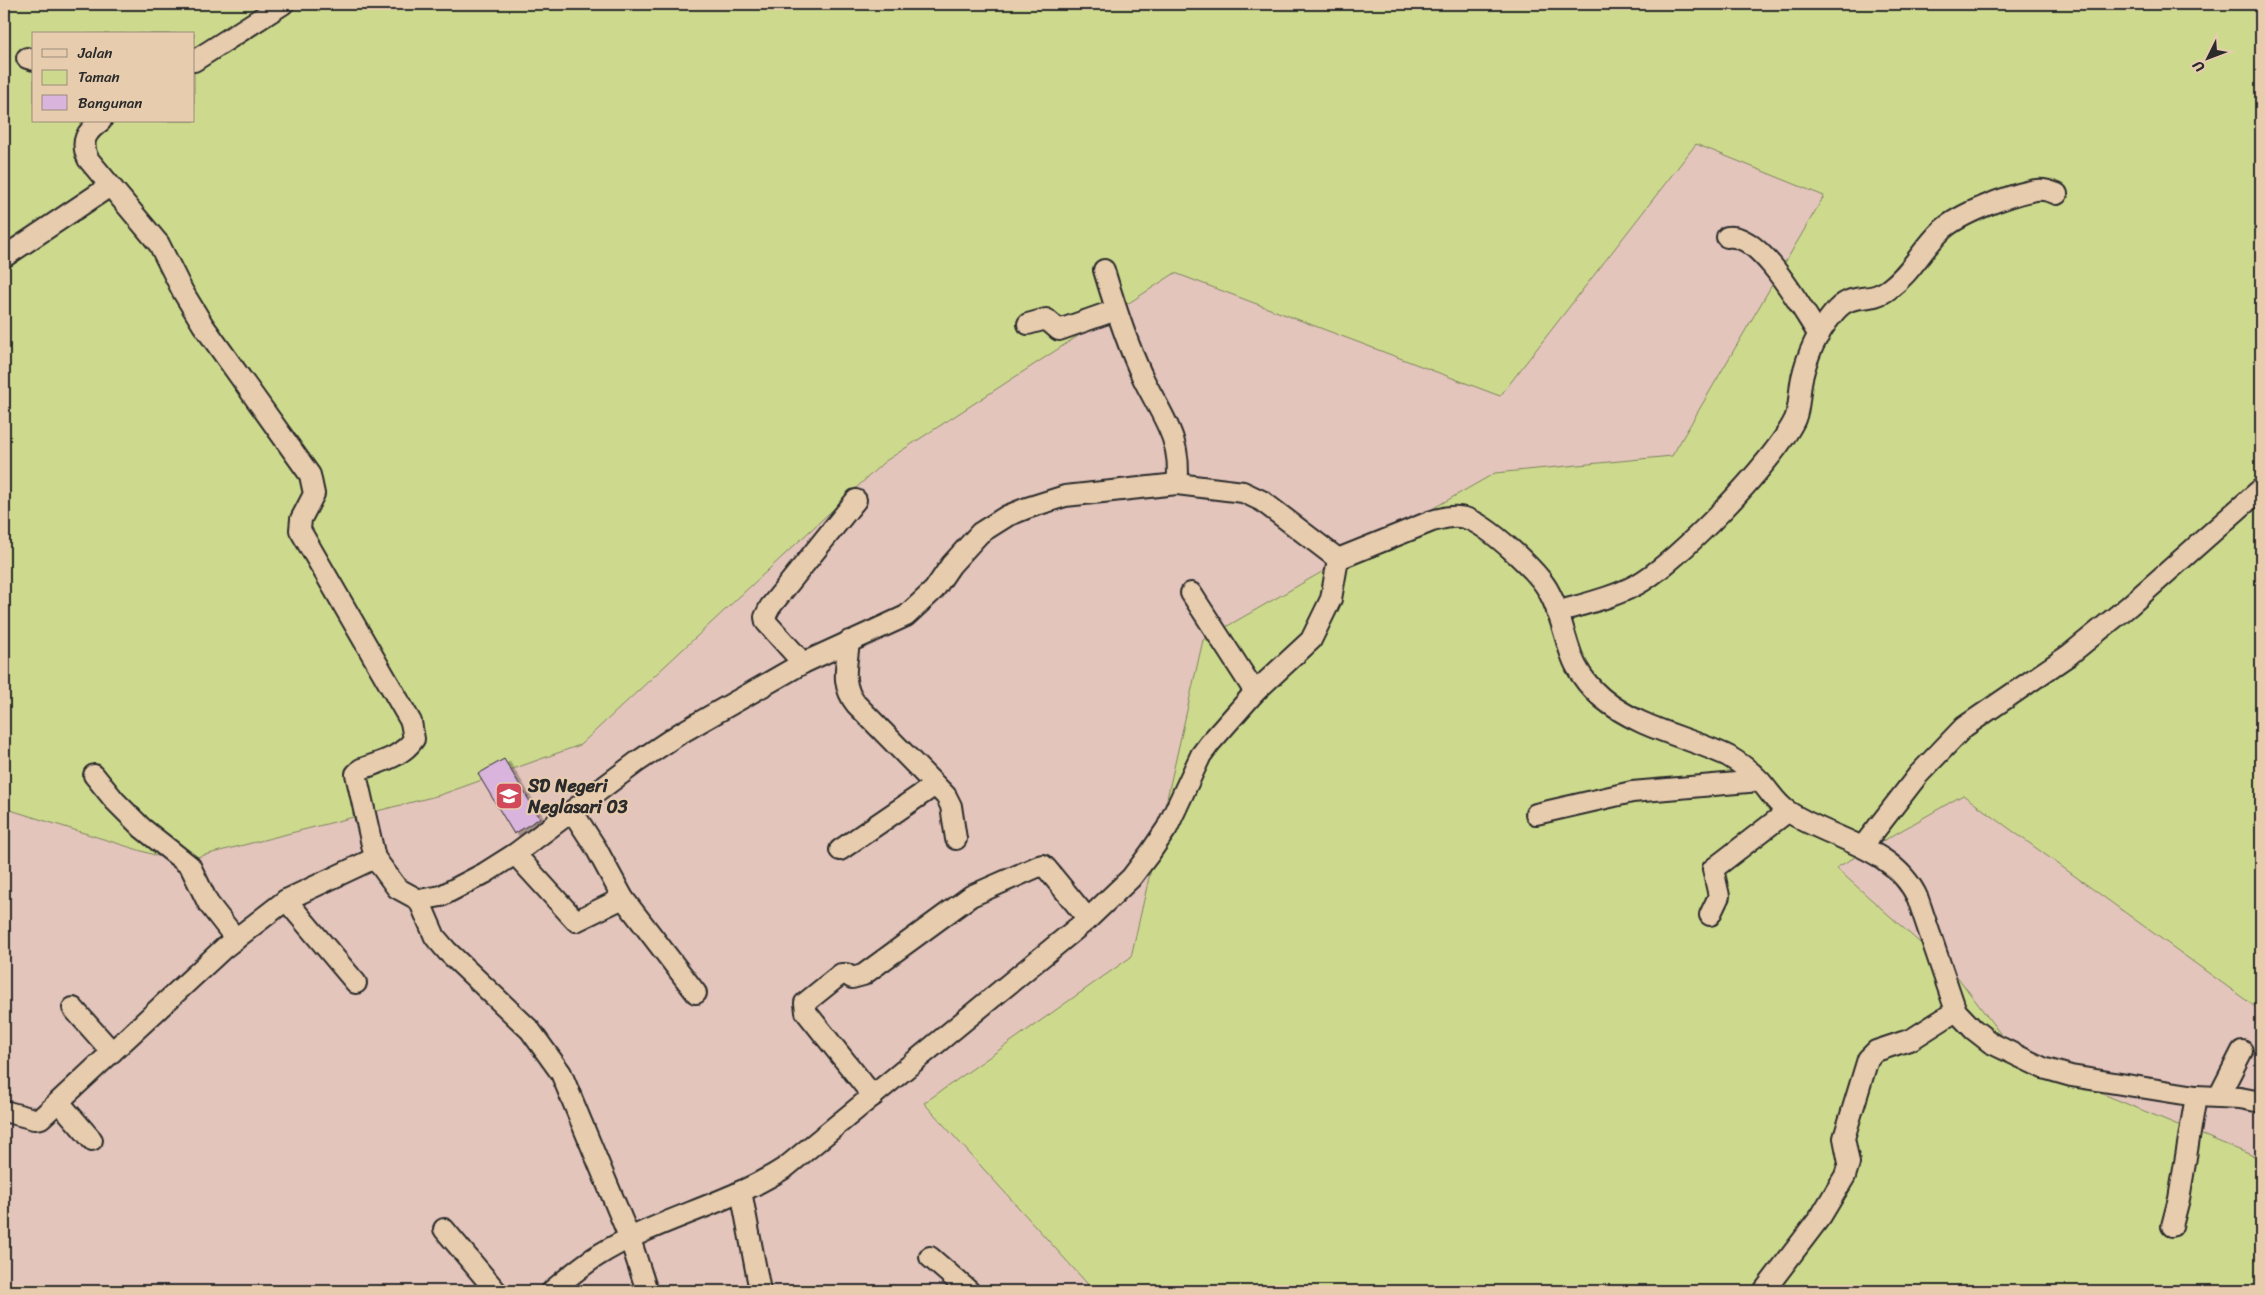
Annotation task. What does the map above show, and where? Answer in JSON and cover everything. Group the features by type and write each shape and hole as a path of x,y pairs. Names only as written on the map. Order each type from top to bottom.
{"street":[{"path":"195,60 282,4"},
{"path":"99,122 81,130 83,145 88,159 159,244 183,292 203,325 310,475 314,494 301,519 300,530 410,722 414,739 409,747 402,753 360,769 355,777 375,858 397,888 419,900 435,936 447,951 530,1030 562,1073 630,1239 647,1291"},
{"path":"4,257 110,186"},
{"path":"1558,612 1617,594 1663,568 1727,504 1788,433 1796,416 1802,378 1820,335 1840,305 1849,299 1881,294 1906,275 1940,232 1955,218 2032,190 2047,190 2057,194"},
{"path":"1727,237 1739,239 1758,249 1820,335"},
{"path":"1104,270 1116,310 1143,377 1171,430 1179,466 1177,484"},
{"path":"1028,324 1046,319 1059,330 1116,310"},
{"path":"419,900 441,896 515,854 662,744 803,663 906,616 934,590 951,564 980,532 1006,516 1065,496 1177,484 1243,492 1256,497 1338,559"},
{"path":"1862,846 1918,776 1964,728 2069,655 2129,606 2261,489"},
{"path":"803,663 766,622 765,617 770,607 856,500"},
{"path":"1338,559 1446,517 1466,518 1477,523 1531,568 1549,590 1558,612 1569,656 1576,670 1602,698 1638,721 1674,736 1695,741 1738,762 1760,781 1787,812 1822,830 1862,846 1898,870 1912,886 1956,1011 1973,1029 1991,1043 2043,1068 2071,1076 2196,1096 2220,1096 2261,1102"},
{"path":"552,1291 597,1256 630,1239 764,1181 786,1167 1088,919 1131,878 1150,853 1167,828 1201,755 1255,692 1311,640 1331,599 1338,559"},
{"path":"1191,592 1255,692"},
{"path":"849,641 845,683 847,691 856,704 946,796 951,806 956,838"},
{"path":"94,775 114,801 142,828 190,866 208,903 236,939"},
{"path":"1536,814 1632,792 1760,781"},
{"path":"840,850 935,785"},
{"path":"572,811 596,848 622,898 696,993"},
{"path":"1710,915 1719,896 1713,869 1787,812"},
{"path":"515,854 576,921 622,898"},
{"path":"4,1111 34,1119 41,1118 236,939 286,900 375,858"},
{"path":"872,1096 806,1012 805,1003 810,997 841,974 846,974 852,978 863,975 971,896 1039,866 1043,865 1047,869 1088,919"},
{"path":"286,900 356,983"},
{"path":"73,1008 112,1052"},
{"path":"1764,1291 1821,1216 1845,1176 1849,1163 1844,1138 1865,1069 1872,1054 1884,1047 1912,1039 1956,1011"},
{"path":"2220,1096 2242,1051"},
{"path":"2172,1226 2179,1200 2196,1096"},
{"path":"59,1102 92,1140"},
{"path":"741,1191 760,1291"},
{"path":"444,1230 496,1291"},
{"path":"930,1257 969,1291"}],"green space":[{"path":"4,4 2261,4 2261,1011 1963,795 1836,868 1956,975 2020,1060 2261,1159 2261,1291 1094,1291 924,1103 1131,957 1203,640 1495,473 1672,456 1824,196 1696,144 1500,396 1175,273 884,462 580,745 440,795 177,862 4,808"}],"building":[{"name":"SD Negeri Neglasari 03","path":"504,759 540,818 514,834 478,774"}],"place":[{"name":"SD Negeri Neglasari 03","path":"509,796"}]}
